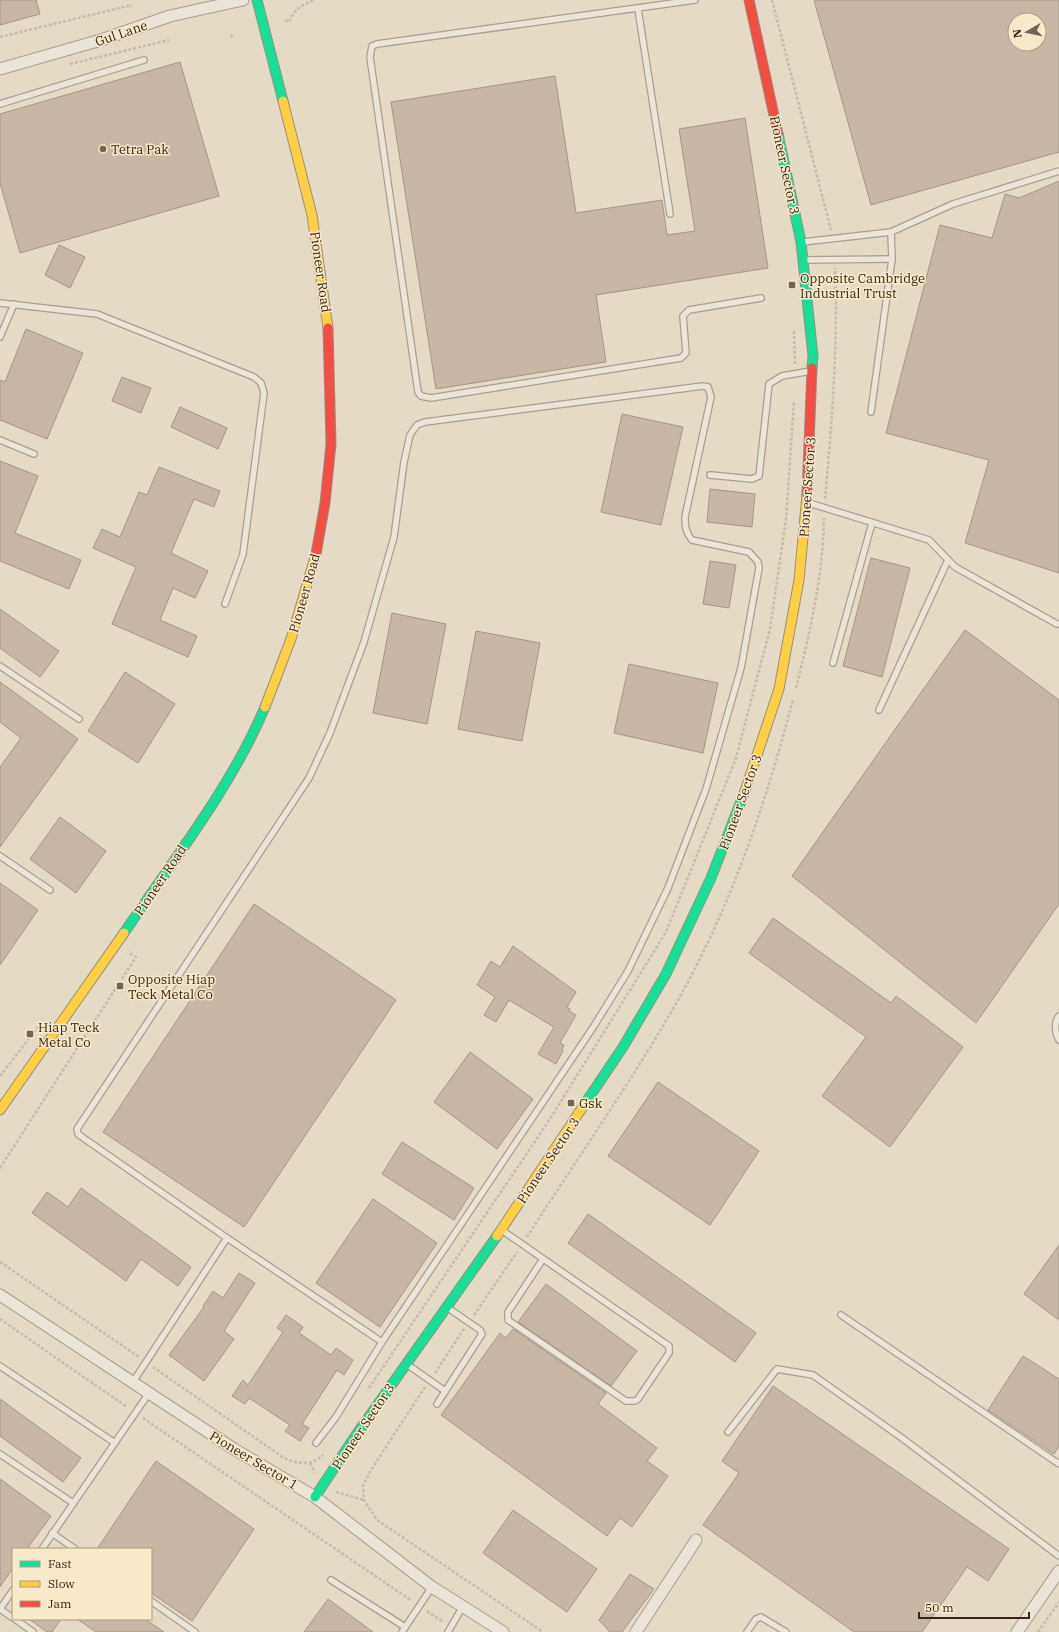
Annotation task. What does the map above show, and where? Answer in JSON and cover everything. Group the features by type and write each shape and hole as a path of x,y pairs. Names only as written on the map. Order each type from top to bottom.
{"street":[{"name":"Gul Lane","path":"0,69 101,40 170,16 243,0"},
{"name":"Pioneer Road","path":"0,1110 203,817 236,765 264,710 291,639 313,568 325,502 331,444 328,324 312,215 256,0"},
{"name":"Pioneer Sector 3","path":"315,1497 406,1364 448,1308 502,1230 623,1047 666,974 731,829 779,689 799,580 807,502 814,356 801,242 749,0"},
{"name":"Pioneer Sector 1","path":"0,1295 234,1449 315,1497 432,1587 503,1632"},
{"path":"636,1632 696,1540"},
{"path":"1017,1632 1059,1571"}],"lane":[{"path":"695,0 638,9 446,34 372,46 370,57 418,392 421,396 431,398 681,358 686,353 683,316 689,310 761,298"},
{"path":"638,9 670,214"},
{"path":"0,104 144,60"},
{"path":"801,242 891,232 953,204 1059,171"},
{"path":"871,412 892,259 891,232"},
{"path":"804,260 892,259"},
{"path":"0,303 97,314 254,377 261,383 264,393 243,554 225,604"},
{"path":"0,337 14,304"},
{"path":"710,474 752,479 759,476 768,384 782,376 813,370"},
{"path":"316,1443 336,1417 382,1342 594,1026 628,971 668,888 706,789 741,668 760,568 758,562 749,552 692,540 685,527 685,517 711,397 708,387 703,386 425,422 417,425 410,435 404,462 394,537 364,642 327,740 309,778 278,827 76,1129 78,1134 82,1137 227,1238 382,1342"},
{"path":"0,440 34,454"},
{"path":"807,502 929,540 955,567 1056,624"},
{"path":"833,663 872,523"},
{"path":"879,710 948,560"},
{"path":"0,666 78,719"},
{"path":"0,856 50,890"},
{"path":"1059,1016 1056,1020 1057,1036 1059,1040"},
{"path":"502,1230 669,1346 669,1353 638,1399 635,1401 626,1401 508,1320 508,1312 543,1259"},
{"path":"133,1382 227,1238"},
{"path":"437,1404 482,1334 480,1330 448,1308"},
{"path":"841,1315 1059,1464"},
{"path":"406,1364 445,1391"},
{"path":"0,1366 115,1443"},
{"path":"728,1432 777,1369 813,1375 902,1438 1059,1556"},
{"path":"43,1548 149,1392"},
{"path":"0,1454 73,1503"},
{"path":"52,1533 74,1548"},
{"path":"331,1580 403,1630 432,1587"},
{"path":"12,1591 0,1609 12,1617"},
{"path":"152,1602 195,1632"},
{"path":"449,1629 463,1606"},
{"path":"747,1632 756,1619 760,1617 786,1632"},
{"path":"17,1620 33,1632"}],"path":[{"path":"284,20 289,22 291,15 300,6 314,0"},
{"path":"0,37 132,5"},
{"path":"231,37 233,33"},
{"path":"68,64 169,40"},
{"path":"793,326 796,373"},
{"path":"367,1390 550,1119 666,932 736,758 770,629 786,519 794,396"},
{"path":"0,1168 136,957 115,945"},
{"path":"0,1262 284,1458 297,1464 310,1463 323,1456 327,1449"},
{"path":"0,1319 420,1606 449,1629"},
{"path":"1038,1632 1059,1602"}],"building":[{"path":"0,0 36,0 40,14 0,25"},
{"path":"814,0 1059,0 1059,152 871,205"},
{"name":"Tetra Pak","path":"180,62 219,196 20,253 0,183 0,114"},
{"path":"555,76 576,213 662,200 667,235 695,231 679,129 745,118 768,268 596,295 606,362 436,389 391,102"},
{"path":"1059,181 1059,573 965,543 989,460 886,433 940,225 992,238 1005,194 1019,198"},
{"path":"59,245 85,257 70,288 45,275"},
{"path":"26,329 83,353 47,439 0,420 0,380 5,382"},
{"path":"122,377 151,388 141,413 112,401"},
{"path":"180,407 227,428 218,449 171,427"},
{"path":"622,414 683,427 661,525 601,512"},
{"path":"0,461 38,476 15,533 81,560 69,589 0,561"},
{"path":"159,467 220,491 214,507 194,499 171,553 208,571 195,598 173,588 160,620 197,636 188,657 112,624 136,567 93,548 102,529 120,537 139,492 147,495"},
{"path":"710,489 755,494 752,527 707,522"},
{"path":"871,558 910,568 882,677 843,666"},
{"path":"710,561 736,565 729,608 703,604"},
{"path":"0,609 59,651 40,677 0,648"},
{"path":"392,613 446,624 427,724 373,713"},
{"path":"965,630 1059,700 1059,904 976,1023 792,876"},
{"path":"476,631 540,643 522,741 458,729"},
{"path":"629,664 718,683 703,753 614,733"},
{"path":"125,672 175,704 138,763 88,731"},
{"path":"0,682 78,739 0,847 0,767 21,738 0,722"},
{"path":"60,817 106,851 76,893 30,859"},
{"path":"0,883 38,910 0,965"},
{"path":"254,904 396,1000 244,1227 103,1132"},
{"path":"773,918 891,1003 896,996 963,1047 890,1147 822,1096 866,1037 749,953"},
{"path":"513,946 576,992 567,1007 570,1009 569,1011 576,1015 560,1043 564,1045 563,1051 556,1064 538,1054 554,1027 509,1000 496,1022 484,1015 495,997 477,985 491,961 500,967"},
{"path":"470,1052 533,1099 497,1149 434,1102"},
{"path":"658,1082 759,1151 710,1225 608,1156"},
{"path":"402,1142 474,1188 454,1220 382,1174"},
{"path":"81,1188 191,1267 178,1286 141,1259 126,1281 32,1213 47,1192 68,1207"},
{"path":"373,1199 437,1243 380,1327 316,1283"},
{"path":"588,1214 756,1333 735,1362 568,1243"},
{"path":"1059,1245 1059,1320 1024,1294"},
{"path":"239,1273 255,1283 224,1331 234,1339 204,1381 169,1355 204,1307 203,1306 213,1291 223,1298"},
{"path":"546,1284 637,1351 611,1386 518,1322"},
{"path":"286,1315 303,1327 299,1333 331,1355 336,1348 353,1360 344,1375 337,1370 302,1424 309,1428 300,1441 285,1431 290,1425 249,1398 245,1404 232,1396 243,1380 248,1385 283,1332 277,1328"},
{"path":"513,1329 606,1393 598,1404 657,1448 647,1461 668,1476 632,1527 620,1518 607,1536 441,1415 500,1333 506,1338"},
{"path":"1023,1356 1059,1379 1059,1446 1054,1454 988,1410"},
{"path":"773,1386 1009,1549 988,1581 967,1567 922,1632 854,1632 703,1525 739,1473 722,1461"},
{"path":"0,1399 81,1458 63,1482 0,1436"},
{"path":"156,1461 254,1529 192,1621 152,1594 152,1548 98,1548"},
{"path":"0,1479 51,1516 28,1548 12,1548 12,1569 0,1587"},
{"path":"513,1510 597,1569 567,1612 483,1553"},
{"path":"630,1574 654,1589 622,1632 610,1632 599,1620"},
{"path":"328,1599 373,1632 304,1632"},
{"path":"30,1620 60,1620 52,1632 47,1632"},
{"path":"78,1620 146,1620 164,1632 96,1632"}],"traffic: fast":[{"path":"257,0 283,101"},
{"path":"778,134 801,242 813,356 812,368"},
{"path":"124,933 219,795 236,766 265,707"},
{"path":"586,1102 623,1047 666,974 711,878 745,791"},
{"path":"315,1497 356,1435 497,1236"}],"traffic: slow":[{"path":"283,101 312,215 328,328"},
{"path":"745,791 779,689 799,580 807,495"},
{"path":"265,707 291,639 316,554"},
{"path":"0,1110 124,933"},
{"path":"497,1236 586,1102"}],"traffic: jam":[{"path":"749,0 778,134"},
{"path":"316,554 325,503 331,444 328,328"},
{"path":"807,495 812,368"}],"place":[{"name":"Tetra Pak","path":"103,149"},
{"name":"Opposite Cambridge Industrial Trust","path":"792,285"},
{"name":"Opposite Hiap Teck Metal Co","path":"120,986"},
{"name":"Hiap Teck Metal Co","path":"30,1034"},
{"name":"Gsk","path":"571,1103"}]}
